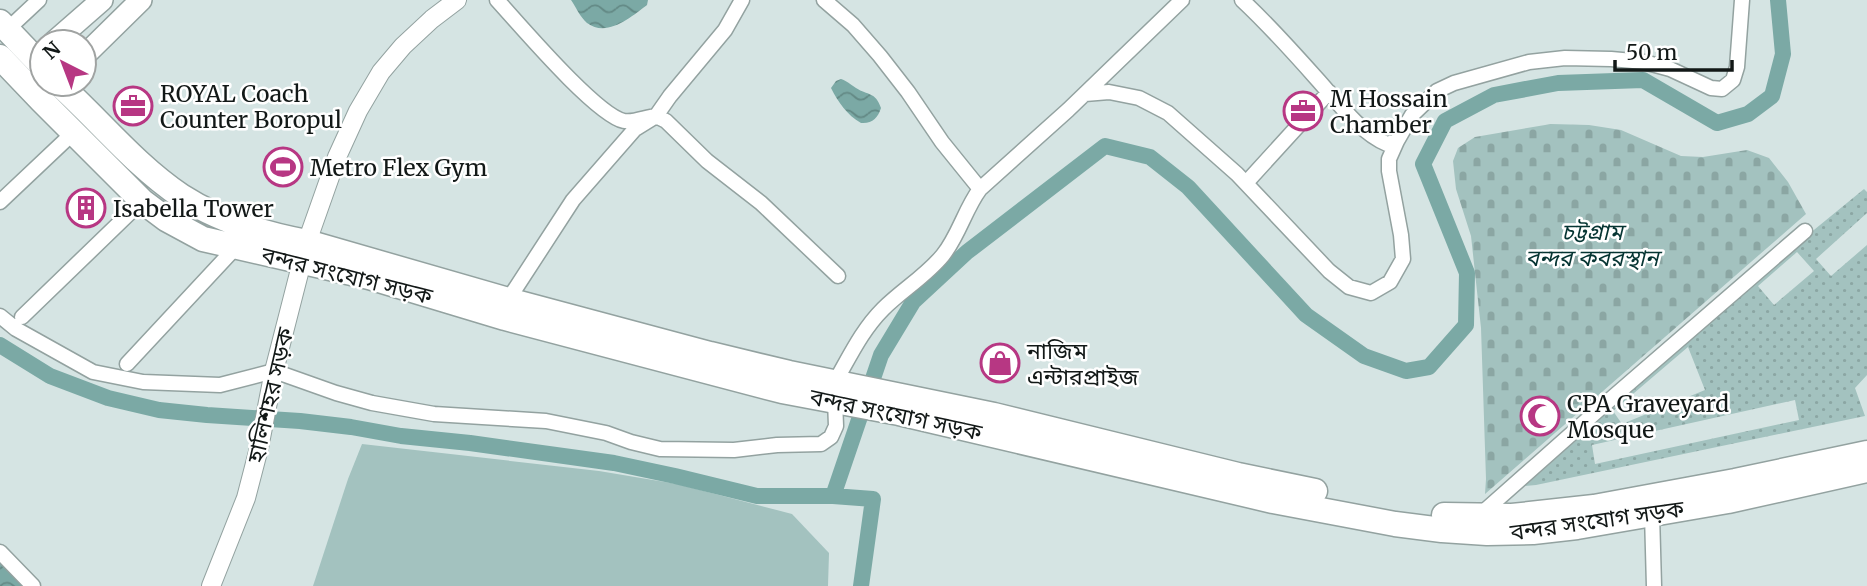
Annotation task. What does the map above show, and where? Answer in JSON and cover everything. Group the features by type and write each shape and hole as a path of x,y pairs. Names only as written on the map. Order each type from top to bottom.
{"highway":[{"path":"4,25 28,48"},
{"name":"বন্দর সংযোগ সড়ক","path":"0,57 18,76 28,80"},
{"name":"বন্দর সংযোগ সড়ক","path":"56,98 73,133 142,201 166,219 203,239 236,247 305,251 508,300 789,373 839,391 1273,500 1430,529 1487,533 1533,531 1577,527 1778,491 1867,470"},
{"name":"বন্দর সংযোগ সড়ক","path":"69,98 81,104 124,148 181,196 215,215 278,236 305,251 369,277 493,314 782,391 839,391"},
{"name":"বন্দর সংযোগ সড়ক","path":"901,405 1068,432 1290,486 1443,515 1511,516 1594,506 1735,481 1867,453"}],"main road":[{"path":"70,28 102,0"},
{"path":"98,43 141,0"},
{"path":"18,76 28,68"}],"street":[{"path":"4,25 39,0"},
{"name":"হালিশহর সড়ক","path":"211,586 246,498 274,371 305,251 337,157 358,111 382,72 403,46 457,0"},
{"path":"497,0 600,107 622,121 656,116 666,121 706,161 761,204 838,276"},
{"path":"508,300 573,200 635,129 656,116 726,30 742,0"},
{"path":"824,0 880,55 942,142 980,189"},
{"path":"0,316 16,329 93,372 143,382 220,384 274,371 372,403 434,414 546,421 606,433 660,449 734,450 821,444 831,438 836,426 839,391 864,330 884,308 914,284 943,255 961,226 970,202 980,189 1085,94 1182,0"},
{"path":"1242,0 1377,140 1387,144 1397,141"},
{"path":"1085,94 1109,92 1139,98 1168,113 1246,183 1329,271 1349,287 1371,293 1390,282 1403,260 1389,159 1412,115 1437,91 1454,83 1530,62 1577,58 1644,62 1670,69 1711,88 1722,89 1733,80 1737,67 1742,0"},
{"path":"1246,183 1329,92"},
{"path":"0,202 73,133"},
{"path":"22,317 142,201"},
{"path":"1480,515 1805,231"},
{"path":"127,363 236,247"},
{"path":"1652,514 1654,586"},
{"path":"0,552 33,586"}],"green space":[{"name":"চট্টগ্রাম বন্দর কবরস্থান","path":"1551,124 1589,125 1621,130 1681,156 1703,157 1747,150 1769,158 1788,182 1806,214 1485,494 1481,328 1471,236 1456,189 1453,161 1458,148 1475,137"},
{"path":"1864,189 1867,192 1867,213 1816,259 1831,276 1867,245 1867,375 1855,388 1865,416 1525,486 1798,243","holes":["1797,252 1814,271 1774,305 1758,286","1688,347 1705,390 1622,424 1613,411","1795,400 1799,420 1595,464 1592,445"]},
{"path":"362,444 599,471 677,484 792,514 829,553 828,586 313,586"}],"water":[{"path":"571,0 648,0 647,5 626,20 603,28 587,23"},
{"path":"841,79 876,99 881,108 874,120 861,123 843,108 831,88"},
{"path":"0,557 24,586 0,586"}],"waterway":[{"path":"833,496 881,355 913,302 967,252 1105,146 1150,157 1188,187 1306,315 1364,356 1406,371 1429,367 1466,325 1467,273 1423,164 1445,121 1494,95 1558,83 1643,80 1717,123 1748,114 1772,96 1783,54 1778,0"},
{"path":"0,345 50,376 108,398 159,410 300,421 614,463 757,496 873,499 861,586"}],"place":[{"name":"ROYAL Coach Counter Boropul","path":"133,106"},
{"name":"M Hossain Chamber","path":"1303,111"},
{"name":"Metro Flex Gym","path":"283,167"},
{"name":"Isabella Tower","path":"86,208"},
{"name":"নাজিম এন্টারপ্রাইজ","path":"1000,363"},
{"name":"CPA Graveyard Mosque","path":"1540,416"}]}
